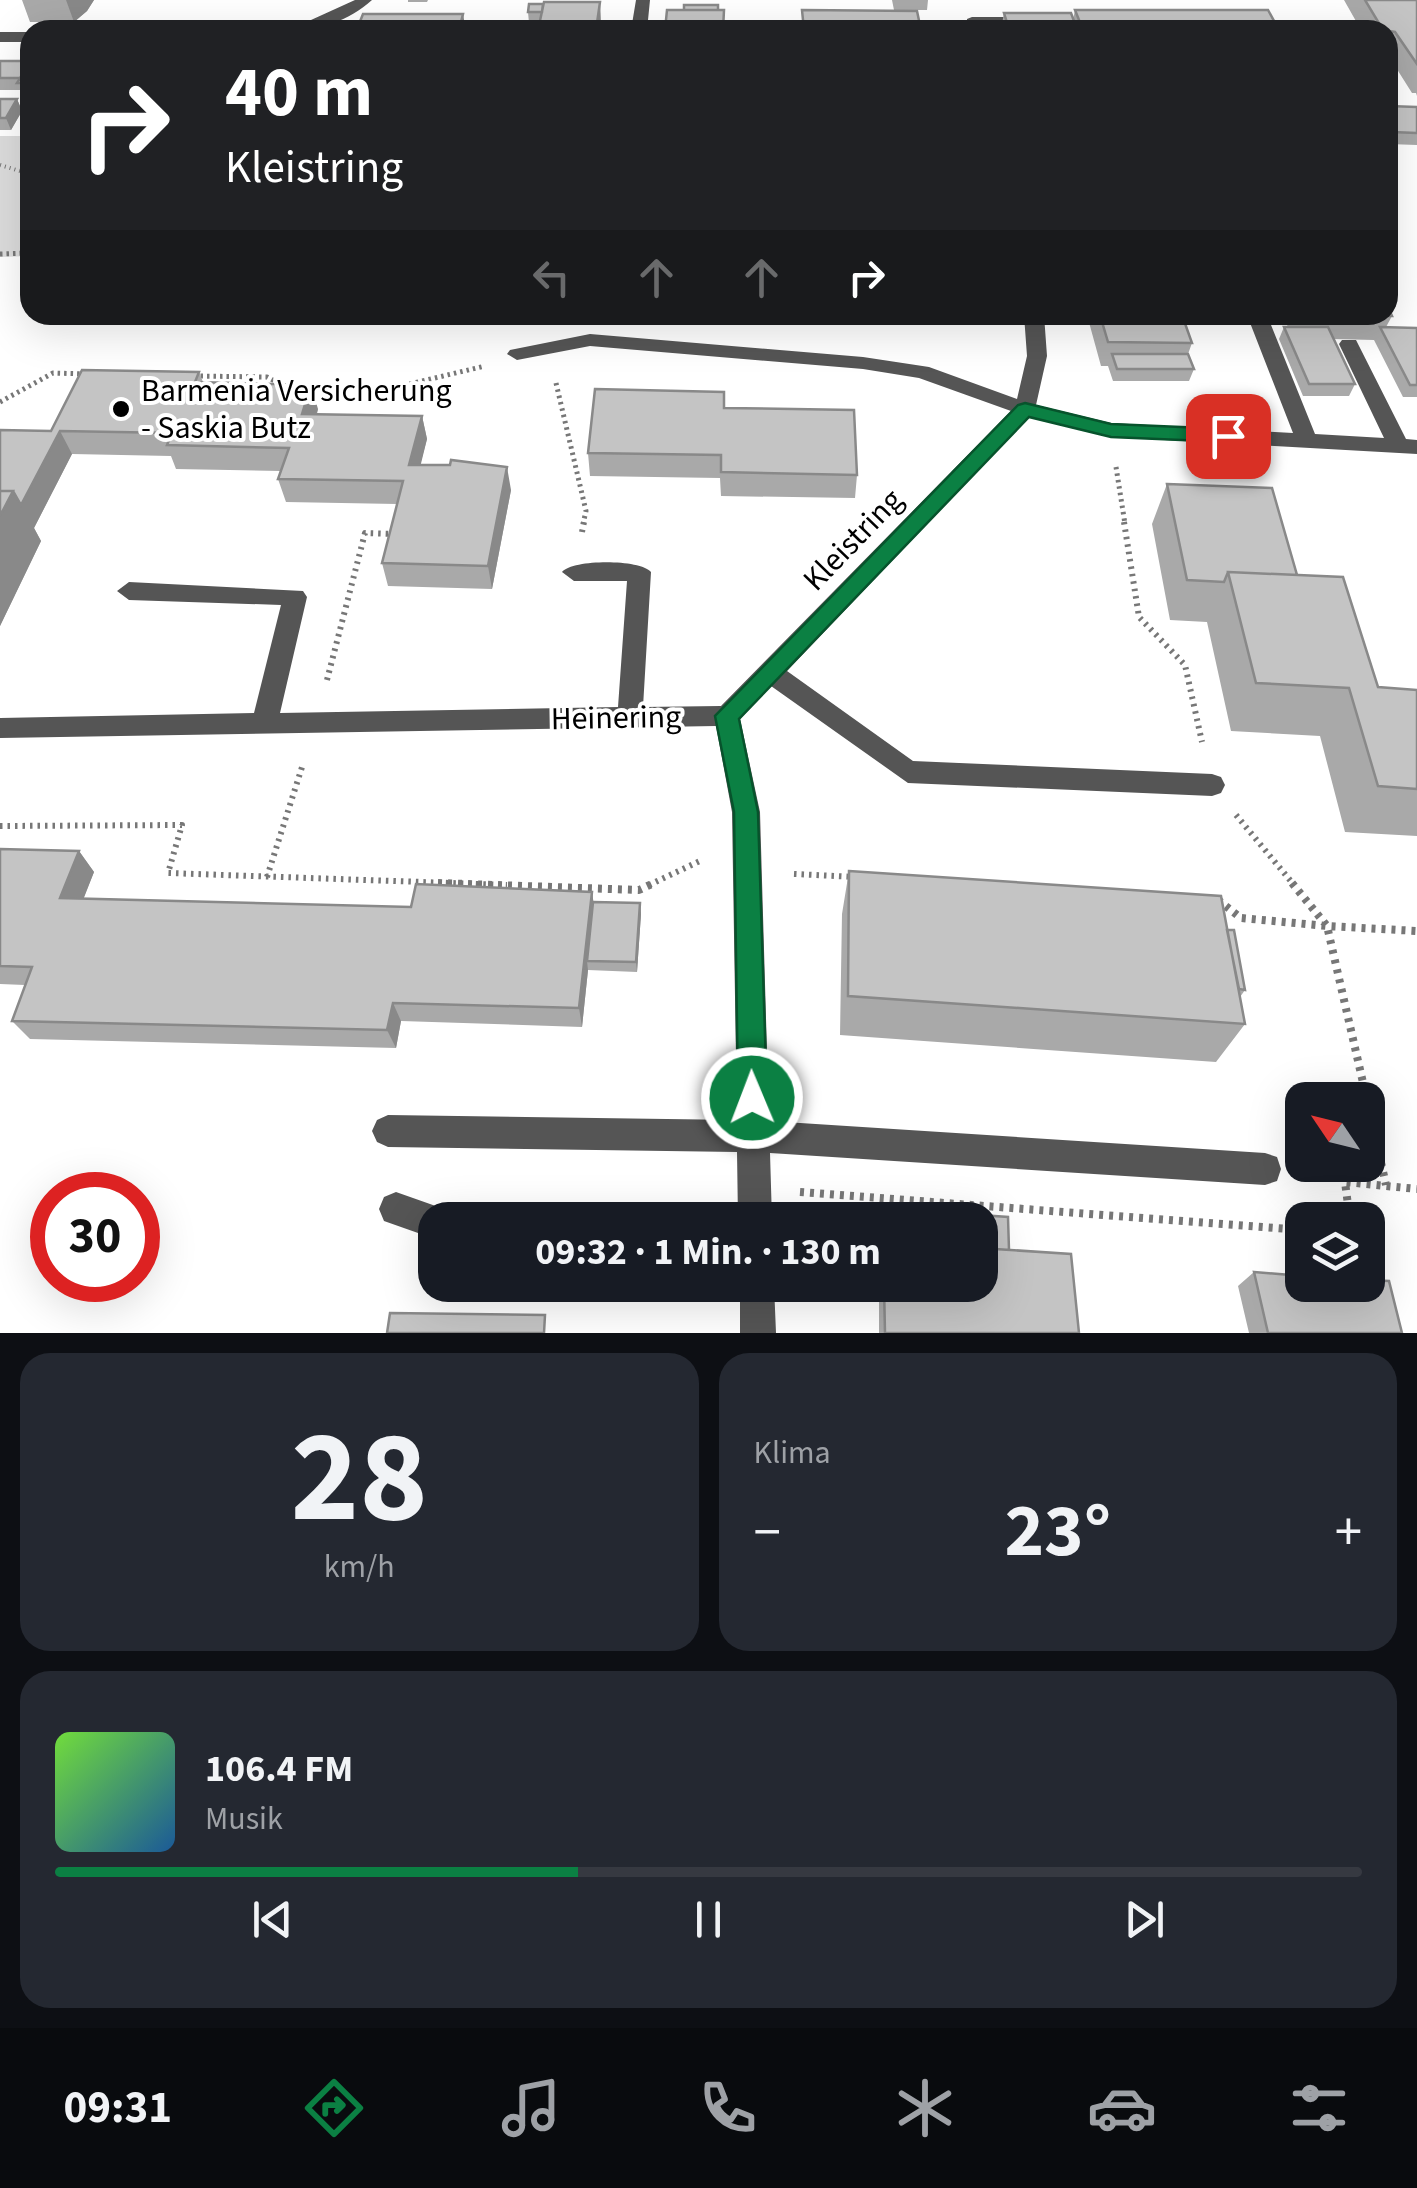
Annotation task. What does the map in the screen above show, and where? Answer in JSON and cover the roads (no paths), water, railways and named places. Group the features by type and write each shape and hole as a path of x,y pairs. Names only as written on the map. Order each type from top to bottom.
{"street":[{"path":"329,20 366,0"},
{"path":"1025,409 1037,356 1035,325"},
{"path":"1262,325 1306,439"},
{"path":"517,354 546,345 590,340 863,363 922,372 1025,409 1111,430 1407,446"},
{"path":"1349,344 1407,446"},
{"name":"Kleistring","path":"727,716 1025,409"},
{"path":"574,572 639,572 630,718"},
{"path":"129,591 295,597 264,724"},
{"path":"770,672 908,772 1212,785"},
{"name":"Heinering","path":"0,728 727,716 746,812 754,1202"},
{"path":"388,1131 753,1136 1265,1170"},
{"path":"396,1209 418,1216"},
{"path":"757,1302 758,1333"}],"place":[{"name":"Barmenia Versicherung - Saskia Butz","path":"121,409"}]}
